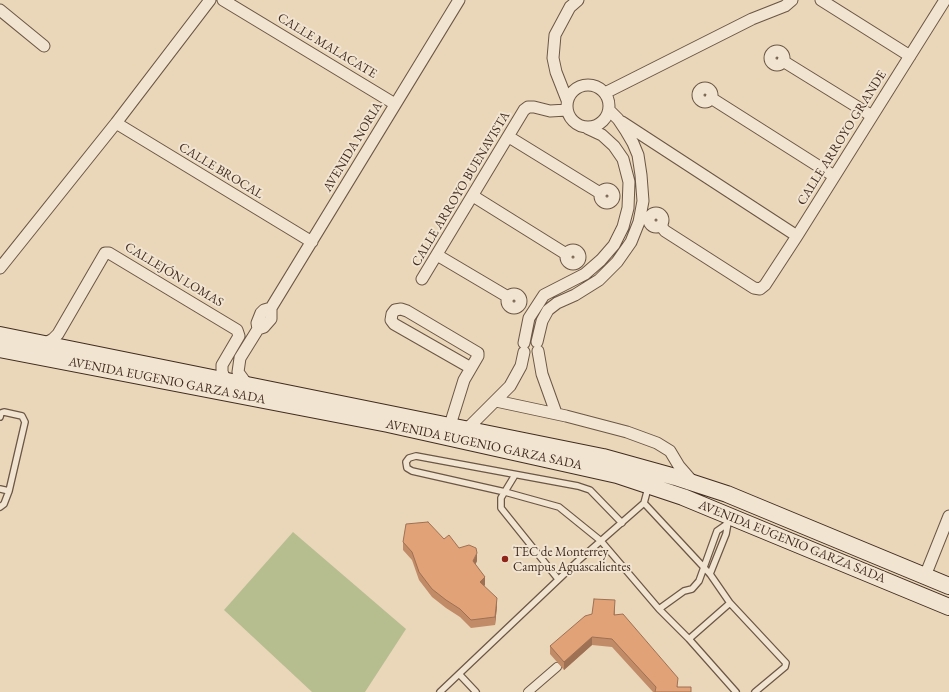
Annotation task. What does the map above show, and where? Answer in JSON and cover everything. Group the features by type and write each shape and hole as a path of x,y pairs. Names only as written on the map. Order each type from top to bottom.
{"main road":[{"name":"AVENIDA EUGENIO GARZA SADA","path":"0,334 468,428 604,457 694,483 733,511 949,607"},
{"name":"AVENIDA EUGENIO GARZA SADA","path":"0,349 388,424 582,466 733,511 925,576 949,586"}],"street":[{"path":"0,268 116,123 210,0"},
{"name":"CALLE MALACATE","path":"223,0 396,104"},
{"name":"AVENIDA NORIA","path":"246,383 238,372 238,363 258,329 257,323 261,314 264,310 272,308 459,0"},
{"path":"468,428 510,386 521,366 526,323 541,298 556,288 585,274 601,260 614,245 623,227 628,208 629,182 623,159 614,146 602,135 571,120 556,72 553,58 555,35 570,7 578,0"},
{"path":"605,93 752,19 784,6 792,0"},
{"path":"821,0 910,56"},
{"name":"CALLE ARROYO GRANDE","path":"661,226 665,231 754,288 760,289 765,285 797,236 945,0"},
{"path":"0,10 44,46"},
{"path":"783,61 872,116"},
{"path":"567,105 576,88 582,86 597,86 605,93 608,99 609,110 601,123 587,128"},
{"path":"711,98 834,176"},
{"name":"CALLE ARROYO BUENAVISTA","path":"422,279 524,110 528,107 550,111 567,105"},
{"path":"609,110 618,119 797,236"},
{"path":"556,413 541,366 537,346 542,321 548,310 557,303 575,296 599,280 617,262 631,242 639,222 643,201 638,155 633,143 618,119"},
{"name":"CALLE BROCAL","path":"116,123 312,242"},
{"path":"509,137 600,193"},
{"path":"638,155 643,146 648,142 654,142"},
{"path":"473,196 566,254"},
{"name":"CALLEJÓN LOMAS","path":"44,344 58,334 107,252 230,326 239,333 239,336 222,365 222,372 225,379"},
{"path":"437,255 508,298"},
{"path":"450,425 464,380 471,368 478,356 476,351 407,311 395,310 392,314 391,320 394,324 471,368"},
{"path":"521,366 530,362 534,362 541,366"},
{"path":"496,401 556,413 627,432 657,443 670,451 684,473 694,483"},
{"path":"925,576 949,516"},
{"path":"528,692 557,667"}],"lane":[{"path":"0,417 1,413 4,412 22,416 25,422 9,491 4,504 0,507"},
{"path":"622,523 590,490 578,486 416,456 409,458 406,462 407,468 412,471 505,492 559,507 601,541 659,609 689,639 736,692"},
{"path":"515,475 501,498 501,508 558,579"},
{"path":"440,692 460,675 558,579 644,503 649,485"},
{"path":"0,489 9,491"},
{"path":"644,503 710,574 730,603 786,663 785,667 755,692"},
{"path":"659,609 684,590 692,589 699,581 717,531 733,511"},
{"path":"710,574 726,534 733,511"},
{"path":"689,639 730,603"},
{"path":"460,675 476,692"}],"green space":[{"path":"293,532 406,629 365,692 312,692 224,610"}],"building":[{"path":"428,522 444,539 449,535 459,548 469,545 476,548 477,553 473,561 485,577 480,582 497,598 495,617 471,620 460,609 432,589 419,572 412,552 403,542 406,524"},
{"path":"594,599 615,600 614,615 623,614 678,678 677,687 691,687 691,692 655,692 656,687 612,639 592,637 564,662 550,646 585,616 592,614"}],"place":[{"name":"TEC de Monterrey Campus Aguascalientes","path":"505,559"}]}
